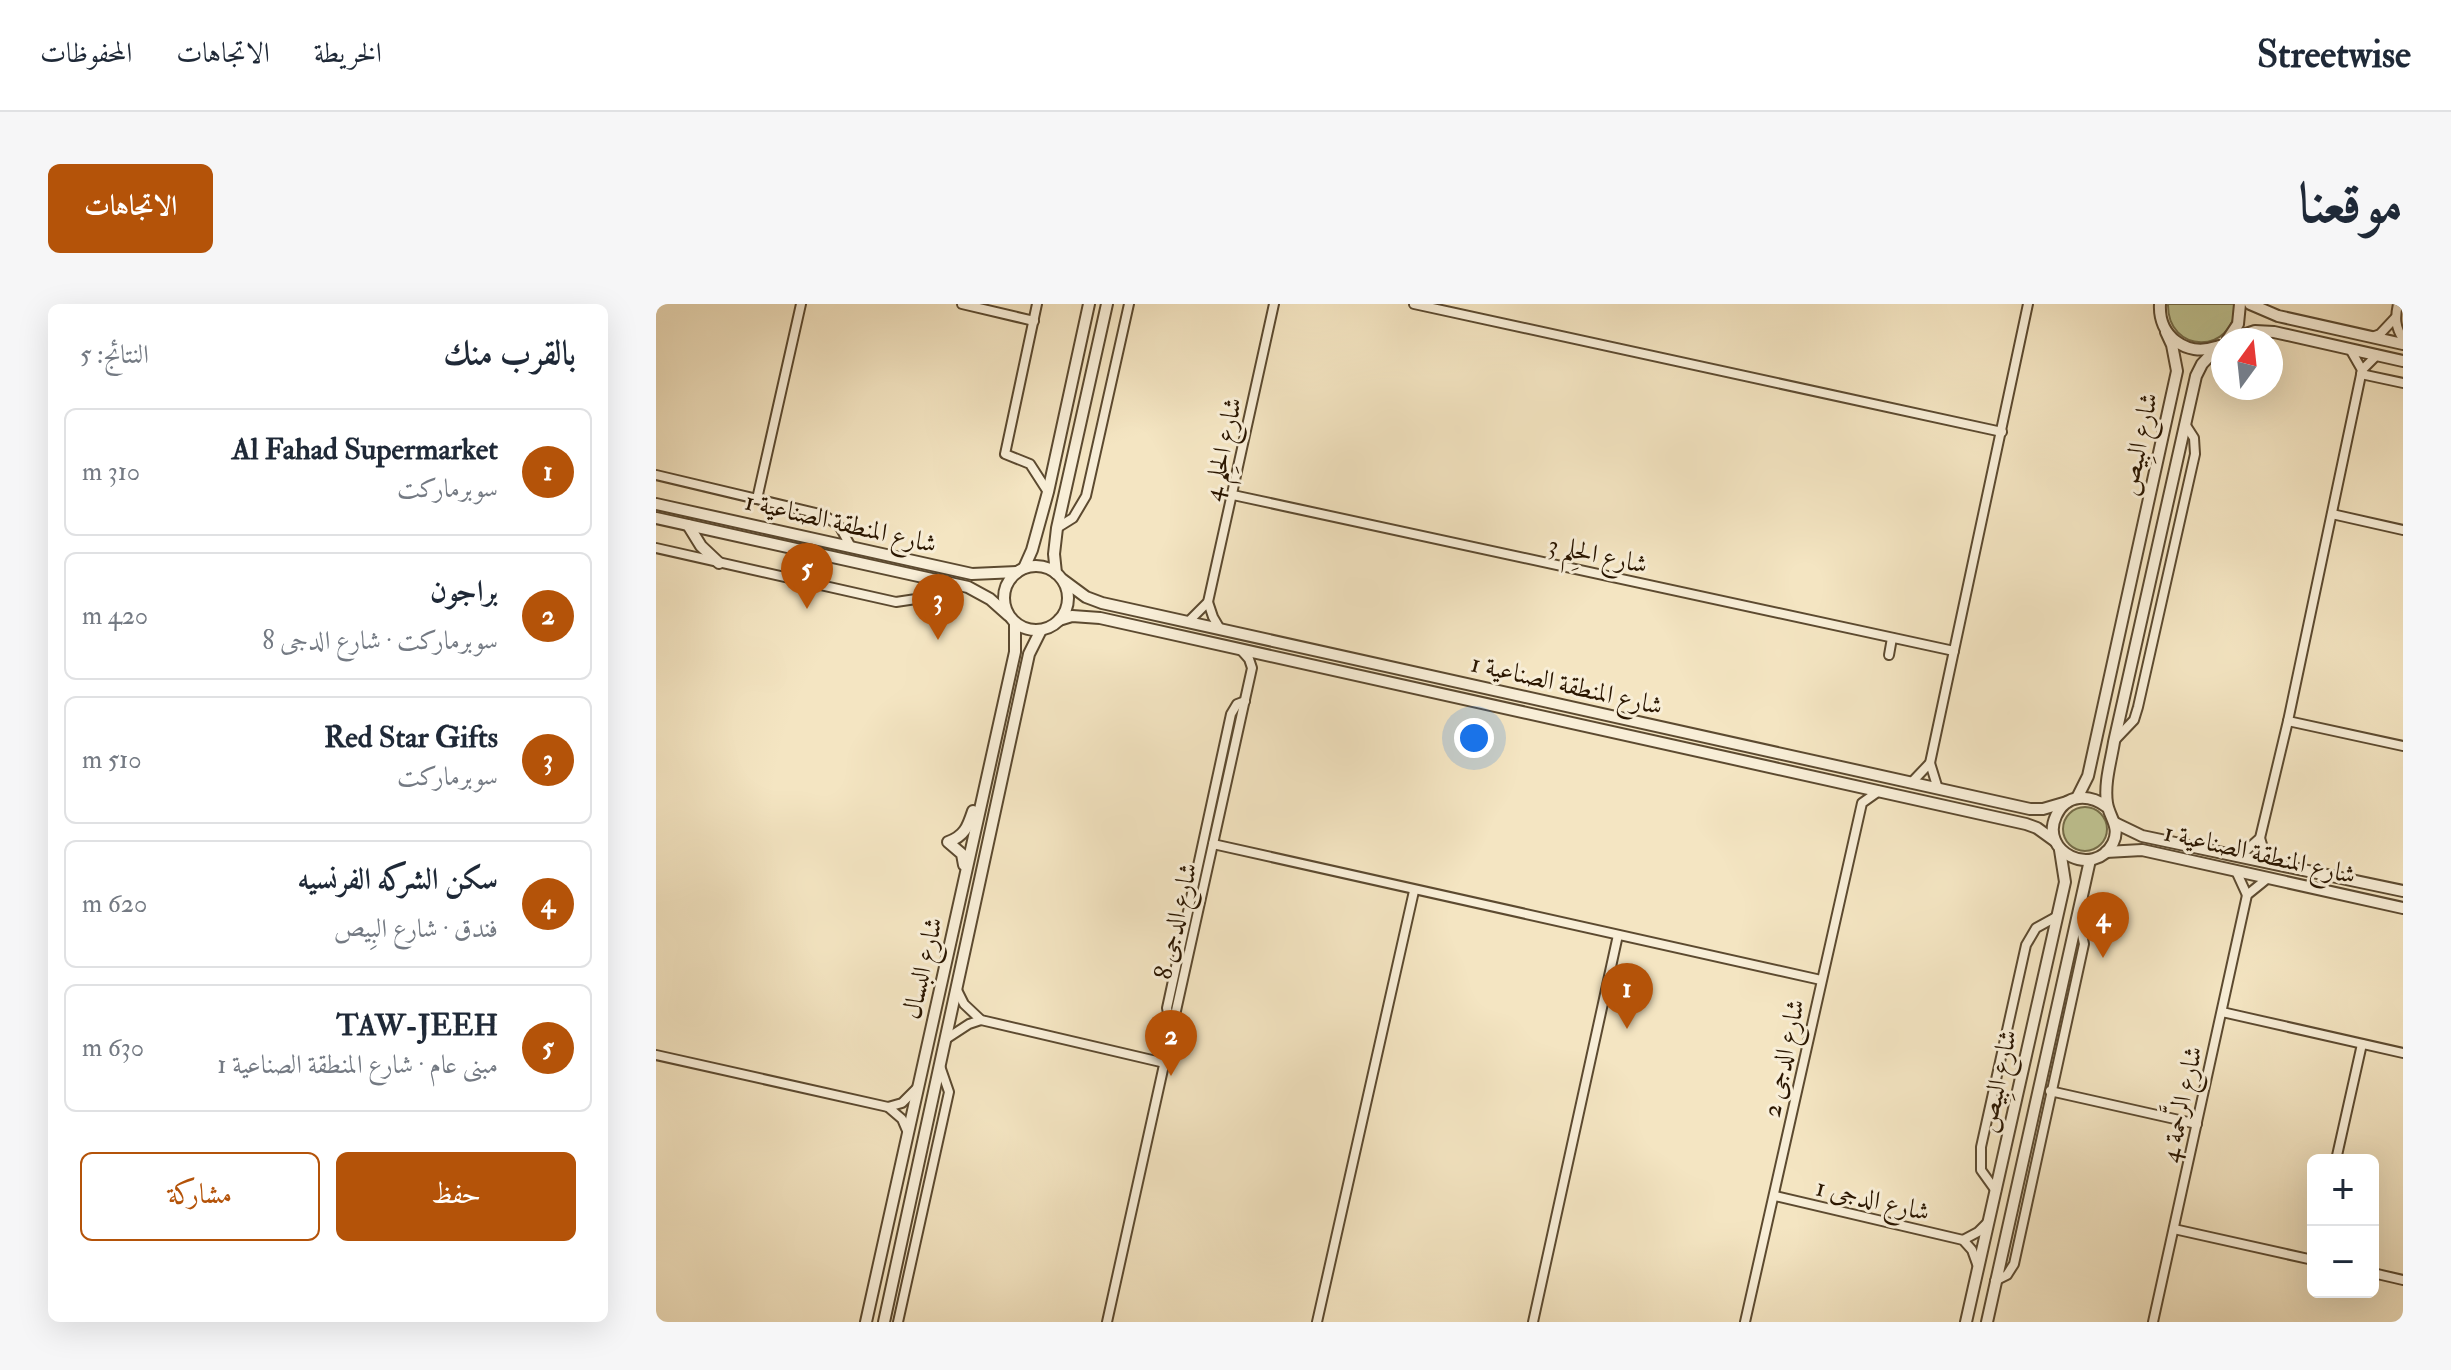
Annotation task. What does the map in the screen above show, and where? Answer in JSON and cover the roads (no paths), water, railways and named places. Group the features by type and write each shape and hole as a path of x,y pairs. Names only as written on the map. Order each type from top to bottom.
{"street":[{"path":"757,499 801,304"},
{"path":"962,304 1034,321"},
{"path":"1037,304 1005,454 1030,464 1048,492"},
{"path":"1089,304 1048,492 1032,550 1004,590 1004,607 1012,619 1032,630 1041,630 1059,620 1067,605 1068,596 1054,554 1057,528 1107,304"},
{"path":"1057,528 1073,518 1086,496 1129,304"},
{"name":"شارع الحِلم 4","path":"1208,602 1274,304"},
{"path":"1414,304 2002,432"},
{"path":"1938,789 1930,763 2028,304"},
{"path":"2148,304 2160,308"},
{"name":"شارع البِيص","path":"2235,328 2240,304"},
{"path":"2250,304 2278,316 2403,342"},
{"path":"2398,304 2395,318 2403,342"},
{"name":"شارع البِيص","path":"2072,800 2088,776 2177,371 2160,308"},
{"path":"2372,337 2380,334 2395,318"},
{"path":"2166,332 2184,347 2196,350 2211,346"},
{"path":"2283,334 2403,361"},
{"path":"2350,349 2361,372 2403,383"},
{"name":"شارع البِيص","path":"2107,807 2106,787 2114,742 2196,376 2211,355"},
{"path":"2267,861 2260,838 2288,721 2361,372 2377,355"},
{"path":"2114,742 2134,720 2195,454 2194,438 2185,424"},
{"path":"656,475 824,515 840,527 851,547"},
{"name":"شارع الحِلم 3","path":"1233,495 1954,651"},
{"name":"شارع المنطقة الصناعية 1","path":"656,504 972,574 1020,570"},
{"path":"2332,514 2403,530"},
{"name":"شارع المنطقة الصناعية 1","path":"656,518 937,580 979,592 1012,619"},
{"path":"688,525 701,546 719,563"},
{"path":"656,548 901,603 916,599 937,580"},
{"path":"1020,570 1040,566 1059,576"},
{"name":"شارع المنطقة الصناعية 1","path":"1059,576 1086,597 1102,603 1938,789 2030,809 2043,809 2072,800"},
{"path":"1188,622 1208,602 1220,629"},
{"name":"شارع المنطقة الصناعية 1","path":"1059,620 1086,615 2026,824 2037,828 2058,846"},
{"name":"شارع البسال","path":"866,1322 1015,652 1012,619"},
{"name":"شارع البسال","path":"884,1322 1029,654 1041,630"},
{"path":"1889,655 1892,638"},
{"path":"1238,648 1246,655 1252,668 1272,656"},
{"name":"شارع الدجى 8","path":"1107,1322 1252,668"},
{"path":"1172,1030 1167,1008 1231,714 1234,707 1245,701"},
{"path":"2288,721 2403,746"},
{"path":"1911,783 1930,763"},
{"path":"1845,784 1854,790 1862,803 1879,791"},
{"path":"965,876 962,854 948,842 956,840 968,828 974,805 983,792"},
{"path":"2072,800 2098,800 2107,807 2115,823 2113,843 2106,852 2090,860 2069,857 2058,846 2054,819 2072,800"},
{"name":"شارع الدجى 2","path":"1745,1322 1862,803"},
{"name":"شارع المنطقة الصناعية 1","path":"2115,823 2142,836 2403,891"},
{"path":"2241,855 2260,838"},
{"path":"1213,844 1821,980"},
{"name":"شارع البِيص","path":"1966,1322 2065,882 2058,846"},
{"name":"شارع المنطقة الصناعية 1","path":"2106,852 2142,850 2403,908"},
{"name":"شارع البِيص","path":"1987,1322 2090,860"},
{"path":"2236,871 2247,895 2268,878"},
{"path":"1317,1322 1414,891"},
{"name":"شارع الرَّحمة 4","path":"2153,1322 2247,895"},
{"path":"1996,1191 1981,1170 1981,1147 2026,945 2036,928 2056,917"},
{"path":"1994,1282 2007,1275 2013,1267 2084,944 2076,924"},
{"path":"1533,1322 1618,935"},
{"path":"957,990 964,1004 981,1020 1165,1063"},
{"path":"2222,1012 2403,1053"},
{"path":"946,1039 981,1020"},
{"path":"2337,1154 2362,1044"},
{"path":"656,1055 888,1107 902,1119 908,1133"},
{"path":"898,1322 949,1092 940,1066"},
{"path":"888,1107 902,1103 918,1087"},
{"path":"2050,1091 2197,1124"},
{"name":"شارع الدجى 1","path":"1775,1196 1963,1240"},
{"path":"1978,1269 1975,1256 1963,1240 1978,1232 1990,1219"},
{"path":"2174,1229 2307,1259"},
{"path":"2379,1274 2403,1280"}],"place":[{"name":"TAW-JEEH","path":"807,609"},
{"name":"Red Star Gifts","path":"938,640"},
{"name":"سكن الشركه الفرنسيه","path":"2103,958"},
{"name":"Al Fahad Supermarket","path":"1627,1029"},
{"name":"براجون","path":"1171,1076"}]}
